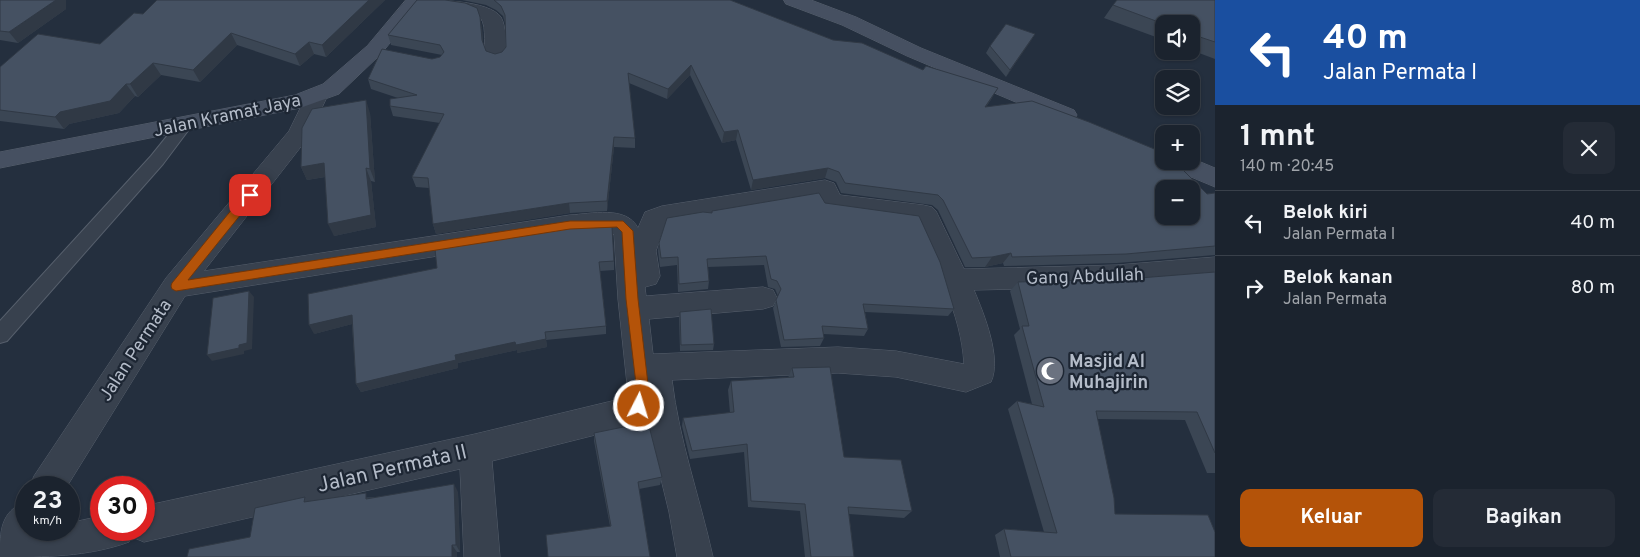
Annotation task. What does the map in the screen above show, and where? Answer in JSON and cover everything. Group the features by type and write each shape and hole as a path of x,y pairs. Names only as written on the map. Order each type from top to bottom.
{"street":[{"name":"Jalan Kramat Jaya","path":"0,160 300,101 317,95 330,89 374,50 416,0"},
{"path":"424,0 473,7 486,11 492,18 496,56"},
{"path":"793,0 849,21 914,52 1088,125"},
{"path":"857,46 914,52"},
{"path":"374,50 398,54"},
{"name":"Jalan Permata","path":"54,476 176,286 299,134 317,95"},
{"path":"1196,170 1215,178"},
{"path":"655,367 838,360 896,364 966,378 980,373 980,358 968,310 925,215 834,204 831,203 825,189 658,216 650,227 643,250 658,406 686,512 695,557"},
{"name":"Jalan Permata II","path":"155,522 475,450 619,414 639,406 642,384 632,299 627,231 619,223 570,225 176,286"},
{"name":"Gang Abdullah","path":"954,280 1120,276 1215,268"},
{"path":"649,307 764,298"},
{"path":"475,450 482,557"},
{"path":"2,556 15,535"},
{"path":"2,556 90,536"}],"lane":[{"path":"0,335 157,160 185,124"}],"building":[{"path":"0,0 56,0 9,32 0,31"},
{"path":"157,0 369,0 322,45 309,42 295,54 231,33 193,70 153,63 130,84 126,84 110,101 60,112 55,117 0,110 0,67 38,34 100,44 134,13 143,14"},
{"path":"417,0 445,0 465,3 477,8 480,17 482,40 486,51 495,54 502,52 506,47 505,15 501,6 494,0 730,0 833,40 862,43 923,70 926,66 998,88 985,107 1032,101 1155,149 1155,170 1183,170 1193,180 1155,180 1155,225 1200,225 1200,187 1207,194 1215,193 1215,246 1126,254 1012,257 1011,253 992,257 972,258 943,200 938,195 845,183 839,172 828,168 753,180 738,130 724,132 691,65 668,89 628,73 635,138 614,137 607,201 569,203 433,224 428,178 412,177 444,114 390,106 390,99 417,95 368,79 382,49 432,59 440,57 444,52 440,45 388,35"},
{"path":"1117,0 1215,0 1215,42 1200,37 1200,15 1155,15 1155,21 1113,5"},
{"path":"1006,24 1035,34 1010,70 990,46"},
{"path":"366,100 370,169 366,168 371,215 328,224 324,163 301,167 302,128 312,109"},
{"path":"819,193 825,203 919,216 940,262 954,309 863,304 868,329 822,326 824,338 784,340 776,300 781,289 777,281 771,279 766,256 707,259 709,281 679,284 678,257 661,258 659,243 667,218 703,212 712,213 712,211"},
{"path":"612,227 614,261 599,262 606,326 545,332 546,339 516,345 515,342 455,355 456,360 356,384 352,315 309,325 308,294 437,268 435,249 570,228"},
{"path":"1215,272 1215,453 1197,412 1096,411 1114,498 1115,514 1208,515 1215,532 1215,557 1011,557 1004,529 1057,533 1017,401 1044,407 1022,326 1029,326 1018,282 1127,279"},
{"path":"249,291 247,343 239,345 239,348 207,355 213,298"},
{"path":"711,309 714,344 681,345 680,312"},
{"path":"830,367 844,457 901,460 912,511 848,507 854,557 811,557 805,504 751,501 747,444 692,451 683,418 734,412 731,381 794,377 792,368"},
{"path":"648,422 662,477 638,482 650,557 548,557 546,535 611,526 594,433"},
{"path":"454,484 456,545 452,545 452,557 187,557 189,549 250,537 255,508 305,497 304,502 366,493 366,499"}],"place":[{"name":"Masjid Al Muhajirin","path":"1050,371"}],"route":[{"path":"250,195 176,286 570,225 619,223 627,231 632,299 642,384 639,406"}]}
